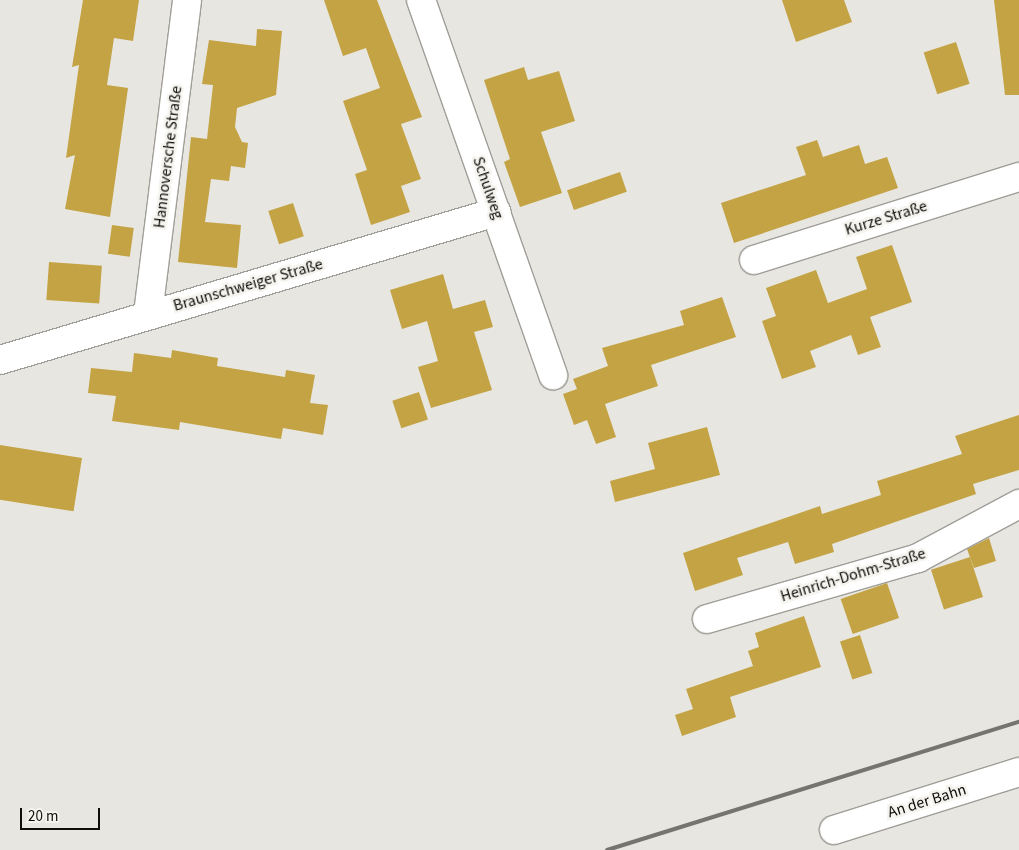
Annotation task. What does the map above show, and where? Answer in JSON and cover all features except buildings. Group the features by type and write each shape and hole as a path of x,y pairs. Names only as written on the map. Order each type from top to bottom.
{"street":[{"name":"Hannoversche Straße","path":"148,314 187,0"},
{"name":"Schulweg","path":"422,0 553,375"},
{"name":"Kurze Straße","path":"754,260 1019,177"},
{"name":"Braunschweiger Straße","path":"0,360 148,314 496,212"},
{"name":"Heinrich-Dohm-Straße","path":"707,619 918,558 1019,504"},
{"name":"An der Bahn","path":"834,830 1019,772"}],"railway":[{"path":"607,850 1019,722"}]}
